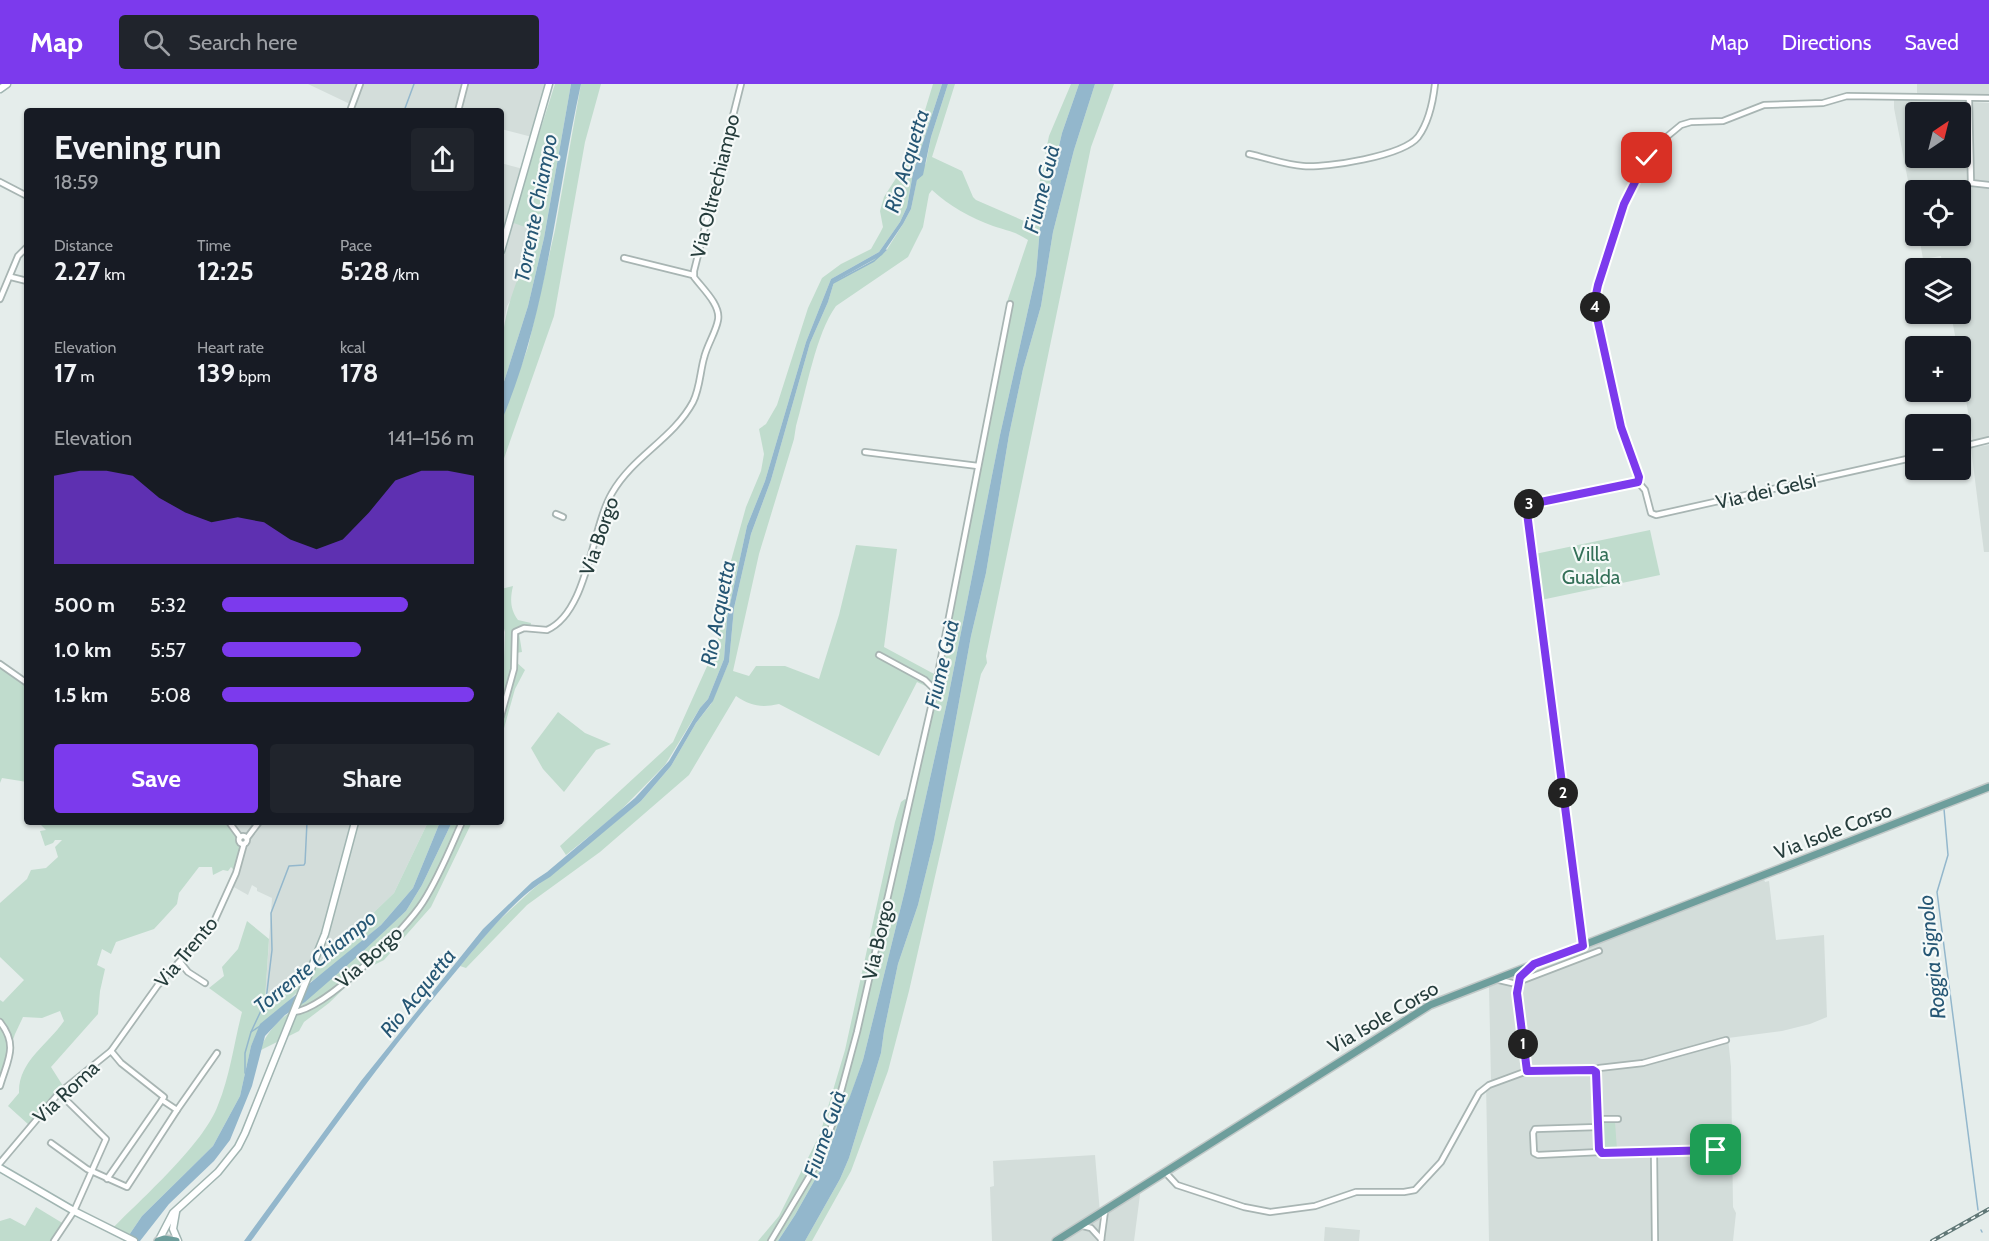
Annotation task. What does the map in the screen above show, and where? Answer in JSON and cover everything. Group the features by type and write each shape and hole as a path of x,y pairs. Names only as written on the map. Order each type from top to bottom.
{"main road":[{"path":"0,89 7,84"},
{"path":"504,241 549,84"},
{"name":"Via Isole Corso","path":"1056,1241 1430,1005 1989,787"},
{"path":"158,1241 165,1233 170,1217 209,1182 237,1147 325,934 354,825"},
{"path":"0,1168 74,1211 134,1241"},
{"path":"158,1241 177,1241 173,1223 177,1209"}],"street":[{"path":"351,108 360,84"},
{"path":"459,108 465,84"},
{"name":"Via Oltrechiampo","path":"698,386 703,361 719,316 693,274 741,84"},
{"path":"1249,154 1306,167 1388,153 1412,142 1419,135 1432,104 1435,84"},
{"path":"1583,946 1526,505 1638,482 1639,477 1621,427 1594,304 1624,204 1655,146 1686,123 1723,121 1764,105 1823,103 1847,96 1900,95 1932,99 1989,98"},
{"path":"1969,99 1971,183 1989,185"},
{"path":"0,182 24,194"},
{"path":"0,299 18,256 24,250"},
{"path":"624,258 693,274"},
{"path":"11,277 24,280"},
{"name":"Via Borgo","path":"771,1241 818,1162 832,1125 860,1020 934,688 1010,304"},
{"name":"Via Borgo","path":"504,705 514,669 514,636 517,629 545,631 562,620 579,592 612,492 644,453 672,431 694,400 698,386"},
{"path":"1971,444 1989,440"},
{"path":"865,452 978,466"},
{"name":"Via dei Gelsi","path":"1638,482 1645,490 1651,513 1664,514 1905,459"},
{"path":"556,514 563,517"},
{"path":"879,655 925,680 934,688"},
{"path":"0,664 24,681"},
{"path":"232,825 240,837 239,841 244,844 257,825"},
{"name":"Via Borgo","path":"294,1012 317,1001 350,977 411,918 436,878 461,825"},
{"path":"240,837 247,838"},
{"name":"Via Trento","path":"111,1051 152,992 217,918 236,873 244,844"},
{"path":"1518,982 1599,951"},
{"path":"180,962 188,972 205,983"},
{"path":"1527,1071 1517,993 1518,982 1523,972 1534,964"},
{"path":"1511,972 1518,982"},
{"path":"1511,972 1512,983 1517,993"},
{"path":"1485,982 1502,980 1512,983"},
{"path":"0,1022 8,1032 11,1052 0,1086"},
{"path":"1165,1172 1178,1185 1244,1207 1270,1212 1316,1206 1356,1192 1415,1190 1441,1162 1479,1093 1498,1080 1527,1071 1595,1071 1599,1068 1643,1062 1726,1040"},
{"path":"111,1051 177,1110"},
{"name":"Via Roma","path":"1,1160 59,1093 111,1051"},
{"path":"51,1143 71,1160 91,1172 126,1187 217,1053"},
{"path":"1595,1071 1600,1152"},
{"path":"54,1241 74,1211 106,1138 59,1093"},
{"path":"107,1179 163,1097"},
{"path":"1598,1119 1618,1119"},
{"path":"1598,1127 1535,1129 1533,1151 1538,1155 1600,1152 1607,1154 1705,1152"},
{"path":"1654,1153 1655,1241"},
{"path":"1101,1240 1106,1209"},
{"path":"1094,1217 1102,1223"},
{"path":"1094,1217 1096,1232"},
{"path":"1080,1226 1088,1226 1101,1240"}],"shaded area":[{"path":"308,84 548,84 532,137 504,130 504,108 348,108 350,104"},
{"path":"1917,84 1989,84 1989,97 1917,94"},
{"path":"1894,98 1970,102 1905,102 1905,165"},
{"path":"1971,102 1989,103 1989,439 1973,442 1971,414 1968,414 1966,402 1971,402 1971,336 1955,336 1953,324 1971,324 1971,258 1941,258 1941,256 1923,258 1921,246 1971,246 1971,180 1908,180 1906,168 1971,168"},
{"path":"504,164 527,170 536,231 526,275 507,306 504,320"},
{"path":"1989,445 1989,552 1984,552 1971,448"},
{"path":"232,825 427,825 394,893 318,966 269,1005 265,1000 272,898 257,891 257,888 252,885 248,895 232,886 236,872 237,834"},
{"path":"1764,879 1765,882 1769,881 1776,940 1824,935 1827,1017 1782,1031 1728,1038 1731,1067 1733,1207 1736,1213 1733,1241 1489,1241 1486,1083 1491,1080 1489,987"},
{"path":"1095,1155 1100,1213 1141,1187 1134,1241 992,1241 990,1187 994,1186 993,1161"},
{"path":"1325,1227 1360,1230 1359,1241 1324,1241"}],"green space":[{"path":"555,84 571,84 544,238 528,306 504,382 505,321 518,278 526,275 536,231 511,222"},
{"path":"581,84 601,84 585,142 554,316 504,458 504,414 528,347 555,230"},
{"path":"933,84 942,84 913,173 907,207 900,222 879,252 831,279 806,342 765,481 747,526 727,618 724,659 708,699 665,765 618,813 566,855 560,846 673,742 717,644 729,568 746,507 761,471 764,454 759,429 766,424 777,405 808,308 822,278 841,264 871,249 880,233 883,227 880,211 884,197 912,153"},
{"path":"948,84 955,84 932,157 962,171 976,200 1031,224 1049,136 1071,84 1079,84 1062,133 1040,228 1036,274 1000,435 948,698 905,890 863,1060 849,1100 842,1111 826,1160 795,1215 778,1241 758,1241 779,1216 820,1134 845,1050 895,822 901,802 905,799 910,801 934,690 917,682 879,756 779,704 756,705 736,696 689,775 600,852 527,905 466,968 460,966 495,924 533,889 641,801 671,766 696,723 711,704 729,662 734,608 751,534 771,480 810,343 834,282 861,268 886,251 903,224 911,209 917,179 926,163 931,137","holes":["932,190 969,215 1028,240 1008,299 936,675 884,647 897,549 856,545 839,615 819,679 785,666 756,666 749,676 733,671 759,554 794,439 812,363 823,331 836,306 908,257 923,227 929,194"]},
{"path":"1095,84 1114,84 1091,147 986,656 987,663 981,674 909,991 888,1071 851,1171 812,1241 805,1241 840,1179 849,1158 881,1053 898,964 918,905 934,840 971,636 986,573 1009,435 1023,369 1041,306 1053,232 1074,150"},
{"name":"Villa Gualda","path":"1650,530 1660,575 1541,600 1535,554"},
{"path":"513,586 511,604 513,612 518,620 531,623 530,628 526,627 519,633 522,652 516,653 515,661 525,670 515,689 504,728 505,632 504,588"},
{"path":"0,665 24,679 24,782 2,778 0,783"},
{"path":"558,712 585,733 611,744 596,750 564,792 543,769 531,748"},
{"path":"41,825 232,825 237,834 247,842 236,872 231,867 228,871 223,870 213,875 212,867 199,867 179,893 177,904 154,929 116,942 111,954 102,949 97,965 105,969 98,1014 51,1067 63,1086 29,1125 8,1106 19,1093 23,1072 29,1062 64,1021 60,1011 42,1018 23,1017 0,1078 0,1000 3,1002 24,980 0,957 0,903 27,879 31,870 46,868 58,857 55,847 62,840 55,840 45,846 40,831 46,830"},
{"path":"427,825 439,825 413,888 381,925 324,973 301,988 256,1035 251,1046 240,1096 213,1146 142,1216 127,1238 111,1230 186,1154 200,1137 218,1105 229,1071 242,1012 209,988 224,976 222,967 238,949 247,921 269,939 265,1000 269,1005 318,966 394,893"},
{"path":"451,825 471,825 431,907 384,960 362,971 329,1003 304,1022 299,1031 259,1051 279,1021 297,1008 406,911 422,885"},
{"path":"1600,1121 1615,1122 1617,1150 1601,1148"},
{"path":"36,1207 64,1224 54,1241 0,1241 0,1221 10,1218 25,1226"}],"water":[{"path":"571,84 581,84 540,298 517,381 504,414 504,382 528,306 544,238"},
{"path":"942,84 948,84 931,137 923,175 917,180 911,209 882,255 834,282 810,343 771,480 751,534 734,608 729,662 713,701 696,723 671,766 641,801 525,895 488,932 377,1070 251,1241 244,1241 361,1081 483,929 532,882 635,798 669,761 700,708 708,699 724,659 727,618 747,526 765,481 806,342 831,279 879,252 900,222 907,207 913,173"},
{"path":"1079,84 1095,84 1074,150 1053,232 1041,306 1023,369 1009,435 986,573 971,636 934,840 918,905 898,964 881,1053 849,1158 840,1179 805,1241 778,1241 826,1160 842,1111 849,1099 863,1060 905,890 948,698 1000,435 1036,274 1040,228 1062,133"},
{"path":"439,825 451,825 422,885 406,911 305,1002 285,1015 265,1036 252,1086 230,1140 214,1161 169,1204 140,1241 125,1241 142,1216 213,1146 240,1096 251,1046 260,1024 381,925 413,888"}],"waterway":[{"path":"405,108 414,84"},
{"name":"Rio Acquetta","path":"833,283 874,261 886,250"},
{"name":"Roggia Signolo","path":"1944,809 1948,855 1937,892 1978,1210"},
{"path":"245,1073 245,1053 251,1032 266,1000 272,950 271,913 289,866 305,863 307,825"},
{"name":"Torrente Chiampo","path":"251,1032 260,1026"}],"railway":[{"path":"1932,1241 1989,1209"}],"route":[{"path":"1647,158 1624,204 1595,294 1594,304 1596,317 1603,334 1621,427 1639,477 1638,482 1526,505 1583,946 1534,964 1521,975 1517,993 1527,1071 1593,1070 1596,1072 1599,1151 1607,1154 1716,1150"}],"water label":[{"name":"Fiume Guà","path":"1042,189"},
{"name":"Fiume Guà","path":"942,664"},
{"name":"Fiume Guà","path":"825,1134"}]}
